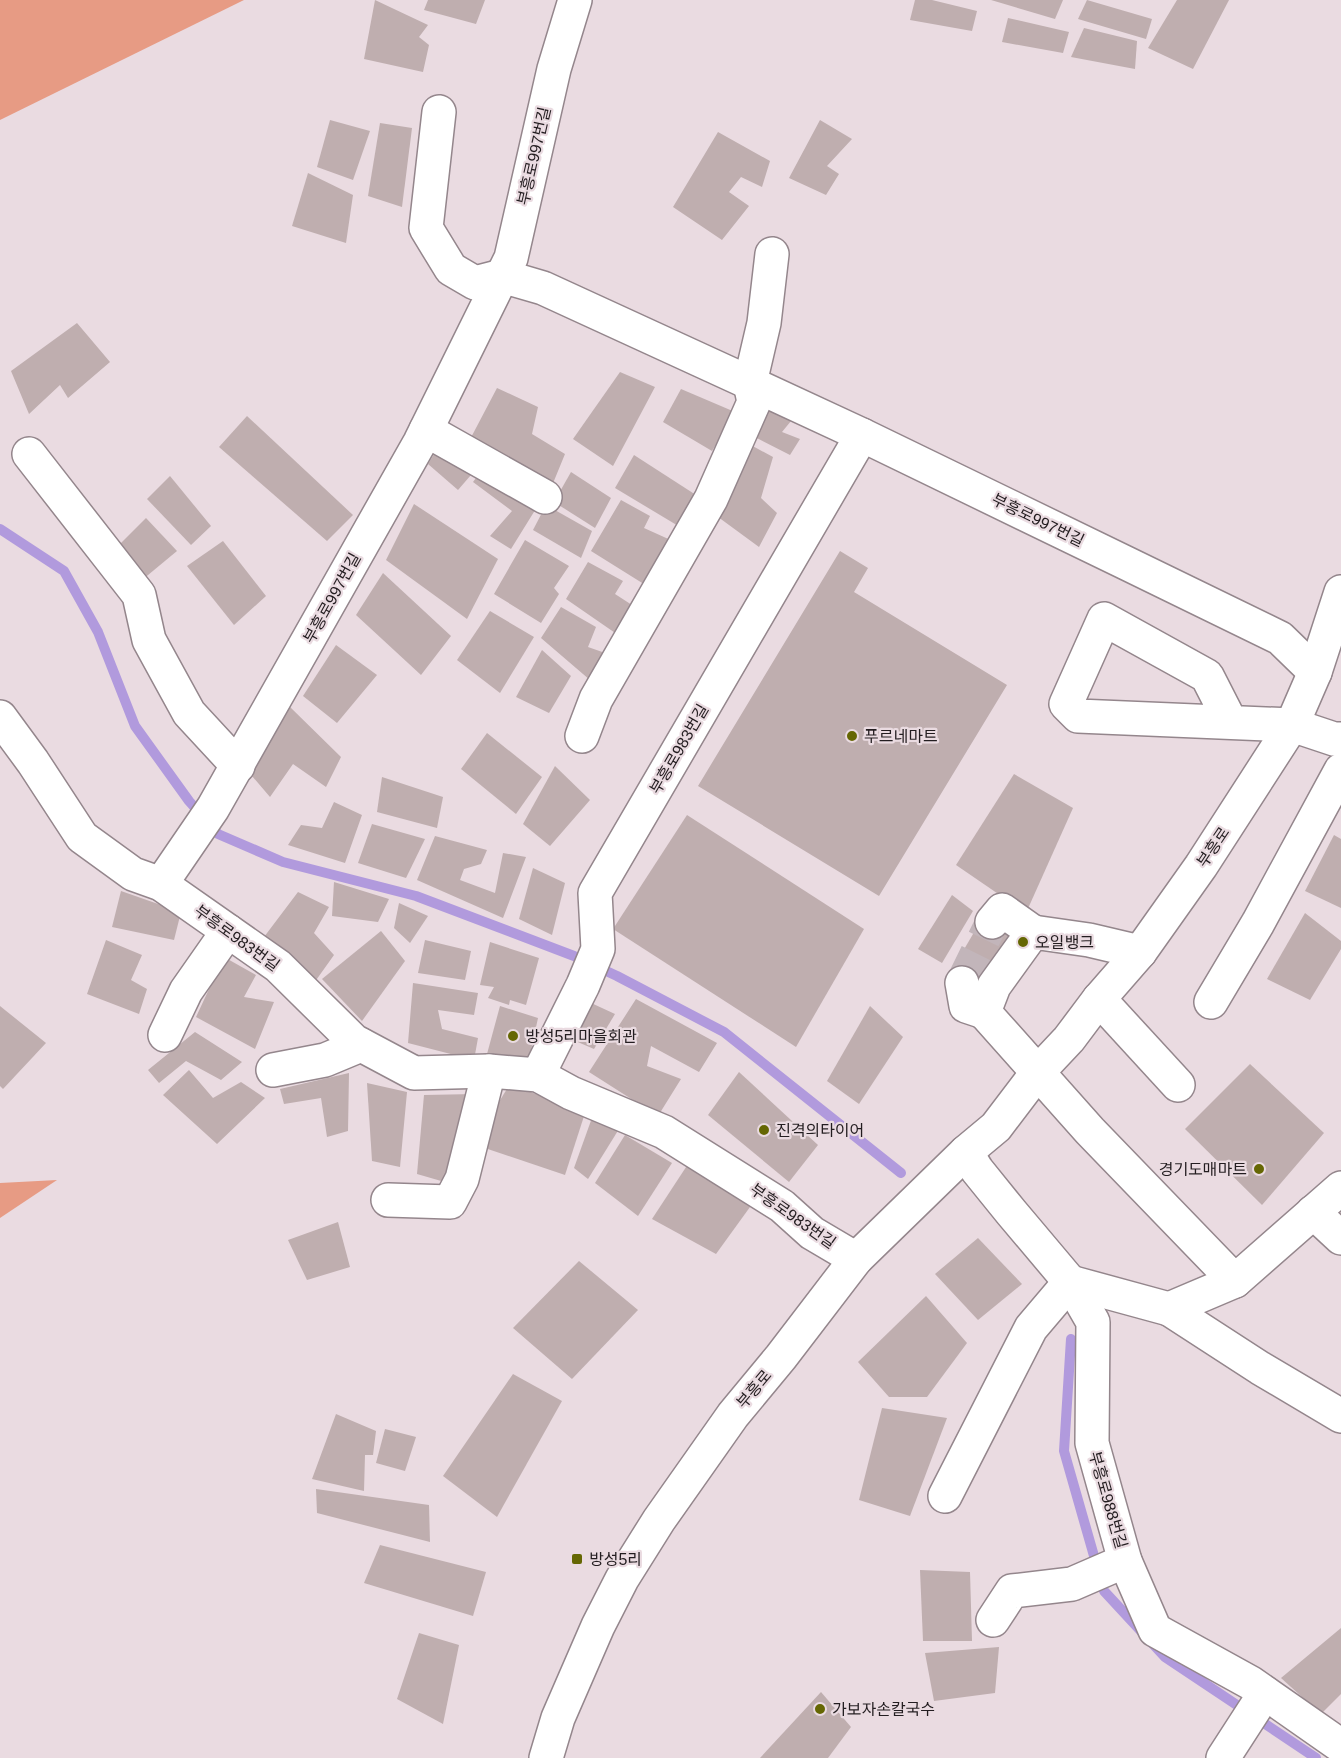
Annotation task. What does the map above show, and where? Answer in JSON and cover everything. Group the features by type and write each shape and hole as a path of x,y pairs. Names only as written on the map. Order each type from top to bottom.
{"street":[{"name":"부흥로997번길","path":"161,884 193,840 238,766 426,430 511,258 554,69 575,0"},
{"path":"439,112 426,228 451,269 475,283 502,276"},
{"path":"582,736 596,699 711,499 753,402 750,383 764,323 772,254"},
{"name":"부흥로997번길","path":"502,276 543,288 862,435 1280,638 1315,672"},
{"path":"426,430 545,497"},
{"name":"부흥로983번길","path":"538,1075 584,985 598,949 595,893 862,435"},
{"path":"29,454 138,595 149,640 189,713 238,766"},
{"name":"부흥로","path":"546,1758 558,1718 598,1626 622,1579 659,1520 733,1415 856,1259 966,1152 996,1127 1037,1073 1069,1039 1099,999 1140,952 1201,866 1292,725 1315,672 1341,592"},
{"path":"1230,721 1207,676 1104,619 1066,704 1078,716 1292,725 1334,739 1341,739"},
{"name":"부흥로983번길","path":"0,717 33,762 82,837 133,874 161,884 278,966 354,1041 414,1074 489,1071 538,1075 571,1093 664,1132 782,1206 812,1233 856,1259"},
{"path":"1211,1002 1337,786"},
{"path":"992,922 1002,910 1033,932 1089,940 1140,952"},
{"path":"165,1035 186,991 228,931"},
{"path":"984,1011 994,986 1033,932"},
{"path":"962,983 966,1006 984,1011 1037,1073 1235,1281"},
{"path":"1099,999 1178,1085"},
{"path":"273,1070 325,1060 361,1045"},
{"path":"388,1200 450,1202 462,1179 489,1071"},
{"name":"부흥로988번길","path":"966,1152 977,1170 1070,1282 1094,1322 1092,1443 1125,1561 1155,1630 1266,1692 1341,1746"},
{"path":"1169,1309 1235,1281 1341,1188"},
{"path":"1313,1212 1341,1238"},
{"path":"945,1496 1031,1328 1070,1282 1169,1309 1260,1368 1341,1416"},
{"path":"993,1620 1012,1591 1072,1584 1125,1561"},
{"path":"1229,1749 1266,1692"}],"shaded area":[{"path":"0,0 244,0 0,120"},
{"path":"57,1180 0,1218 0,1183"}],"building":[{"path":"375,0 428,25 419,37 429,45 423,72 364,59"},
{"path":"428,0 485,0 476,24 424,10"},
{"path":"915,0 932,0 977,11 972,31 910,20"},
{"path":"991,0 1063,0 1055,19"},
{"path":"1087,0 1152,19 1146,39 1078,19"},
{"path":"1177,0 1229,0 1193,69 1148,48"},
{"path":"1008,18 1069,32 1063,53 1002,42"},
{"path":"1084,28 1137,41 1135,69 1071,57"},
{"path":"330,120 370,131 353,180 317,167"},
{"path":"820,120 852,139 827,166 839,174 826,195 789,178"},
{"path":"380,123 412,128 402,207 368,196"},
{"path":"718,132 770,161 762,187 741,177 729,192 749,206 722,240 673,207"},
{"path":"308,173 353,195 346,243 292,226"},
{"path":"77,323 110,362 68,398 60,385 29,414 11,371"},
{"path":"620,372 655,387 613,466 573,439"},
{"path":"497,388 538,407 532,434 565,454 549,493 466,447"},
{"path":"681,389 735,412 712,451 663,422"},
{"path":"766,408 791,421 782,432 800,439 790,455 751,435"},
{"path":"247,416 353,515 327,541 219,447"},
{"path":"749,444 773,457 761,498 777,513 759,547 714,514"},
{"path":"439,446 477,468 458,490 428,464"},
{"path":"634,455 696,495 680,527 615,488"},
{"path":"481,471 537,507 511,549 490,536 512,511 473,482"},
{"path":"571,472 611,498 595,528 554,502"},
{"path":"170,476 211,526 191,545 147,499"},
{"path":"621,500 650,516 644,528 675,542 647,586 591,551"},
{"path":"414,504 498,559 467,619 386,560"},
{"path":"546,505 592,531 581,558 533,530"},
{"path":"146,518 177,551 142,580 116,548"},
{"path":"525,540 569,566 554,588 559,594 541,623 494,594"},
{"path":"223,541 266,596 234,625 187,566"},
{"name":"푸르네마트","path":"840,551 868,568 854,592 1007,685 879,896 698,786"},
{"path":"588,562 623,581 615,594 632,605 621,637 566,599"},
{"path":"383,573 451,636 421,675 356,615"},
{"path":"561,607 596,627 588,647 608,654 590,680 541,638"},
{"path":"490,611 534,637 500,693 457,660"},
{"path":"336,645 377,675 337,723 303,696"},
{"path":"542,650 571,676 549,713 516,697"},
{"path":"289,706 341,757 326,787 293,764 270,797 246,769"},
{"path":"487,733 542,777 516,814 461,769"},
{"path":"555,766 590,800 550,846 523,824"},
{"path":"1014,774 1073,808 1026,913 956,865"},
{"path":"382,777 443,797 437,828 377,812"},
{"path":"334,802 362,815 345,863 288,845 301,825 322,828"},
{"path":"687,815 864,929 796,1047 613,929"},
{"path":"372,824 425,839 406,878 358,863"},
{"path":"1334,835 1341,839 1341,908 1305,891"},
{"path":"435,836 487,850 481,864 464,869 460,880 495,893 503,853 526,857 503,918 417,880"},
{"path":"533,868 565,883 552,935 519,919"},
{"path":"334,882 389,899 378,922 332,916"},
{"path":"121,891 181,912 174,940 112,927"},
{"path":"298,892 329,907 314,933 334,955 314,983 261,941"},
{"path":"952,895 973,911 942,963 918,949"},
{"path":"399,903 428,916 410,943 394,928"},
{"path":"1305,913 1341,941 1341,949 1310,1000 1267,979"},
{"path":"983,917 1015,933 977,995 949,975"},
{"path":"381,931 405,961 362,1021 322,979"},
{"path":"106,940 142,955 131,980 147,989 139,1014 87,994"},
{"path":"425,940 471,951 465,980 418,973"},
{"path":"490,942 539,958 526,1005 510,1000 509,1005 488,998 494,987 480,985"},
{"path":"224,957 256,975 244,997 274,1002 255,1049 196,1017"},
{"path":"413,983 478,993 474,1015 438,1010 442,1029 478,1038 474,1060 408,1043"},
{"path":"636,999 717,1043 699,1072 651,1046 647,1066 681,1079 658,1116 589,1072"},
{"path":"589,1002 615,1014 594,1049 573,1040"},
{"path":"0,1006 46,1043 3,1089 0,1086"},
{"name":"방성5리마을회관","path":"500,1006 538,1018 529,1060 487,1054"},
{"path":"870,1006 903,1037 859,1104 827,1081"},
{"path":"195,1032 242,1062 221,1080 186,1061 159,1083 148,1070"},
{"name":"경기도매마트","path":"1250,1064 1324,1133 1262,1205 1185,1129"},
{"path":"189,1070 213,1098 241,1082 265,1098 217,1144 163,1095"},
{"name":"진격의타이어","path":"739,1072 818,1145 789,1182 708,1115"},
{"path":"349,1073 348,1131 327,1137 321,1098 284,1104 280,1089"},
{"path":"367,1083 407,1092 400,1167 372,1161"},
{"path":"510,1084 585,1113 565,1175 473,1144"},
{"path":"475,1094 455,1185 417,1174 424,1095"},
{"path":"593,1115 619,1129 588,1179 574,1168"},
{"path":"625,1135 672,1163 638,1216 595,1183"},
{"path":"690,1161 750,1207 716,1254 652,1219"},
{"path":"338,1222 350,1267 307,1280 288,1240"},
{"path":"978,1238 1022,1284 978,1320 935,1274"},
{"path":"579,1261 638,1310 572,1379 513,1328"},
{"path":"926,1296 967,1343 927,1397 889,1397 858,1362"},
{"path":"513,1374 562,1401 497,1517 443,1476"},
{"path":"882,1408 947,1418 910,1516 859,1500"},
{"path":"336,1414 376,1431 373,1455 365,1455 364,1491 312,1479"},
{"path":"385,1429 416,1437 405,1471 376,1463"},
{"path":"316,1489 429,1505 430,1542 317,1513"},
{"path":"380,1545 486,1572 473,1616 364,1583"},
{"path":"920,1570 970,1572 972,1641 923,1641"},
{"path":"1341,1628 1341,1694 1321,1714 1281,1678"},
{"path":"419,1633 459,1645 443,1724 397,1699"},
{"path":"999,1647 995,1693 934,1701 925,1653"},
{"name":"가보자손칼국수","path":"821,1692 851,1727 828,1758 760,1758"}],"waterway":[{"path":"0,529 64,571 98,632 135,726 189,801 218,834 283,862 416,896 574,956 617,976 724,1032 901,1173"},
{"path":"1071,1339 1064,1451 1104,1591 1165,1657 1316,1758"}],"tunnel":[{"path":"962,983 992,922"}],"place":[{"name":"푸르네마트","path":"852,736"},
{"name":"오일뱅크","path":"1023,942"},
{"name":"방성5리마을회관","path":"513,1036"},
{"name":"진격의타이어","path":"764,1130"},
{"name":"경기도매마트","path":"1259,1169"},
{"name":"방성5리","path":"577,1559"},
{"name":"가보자손칼국수","path":"820,1709"}]}
